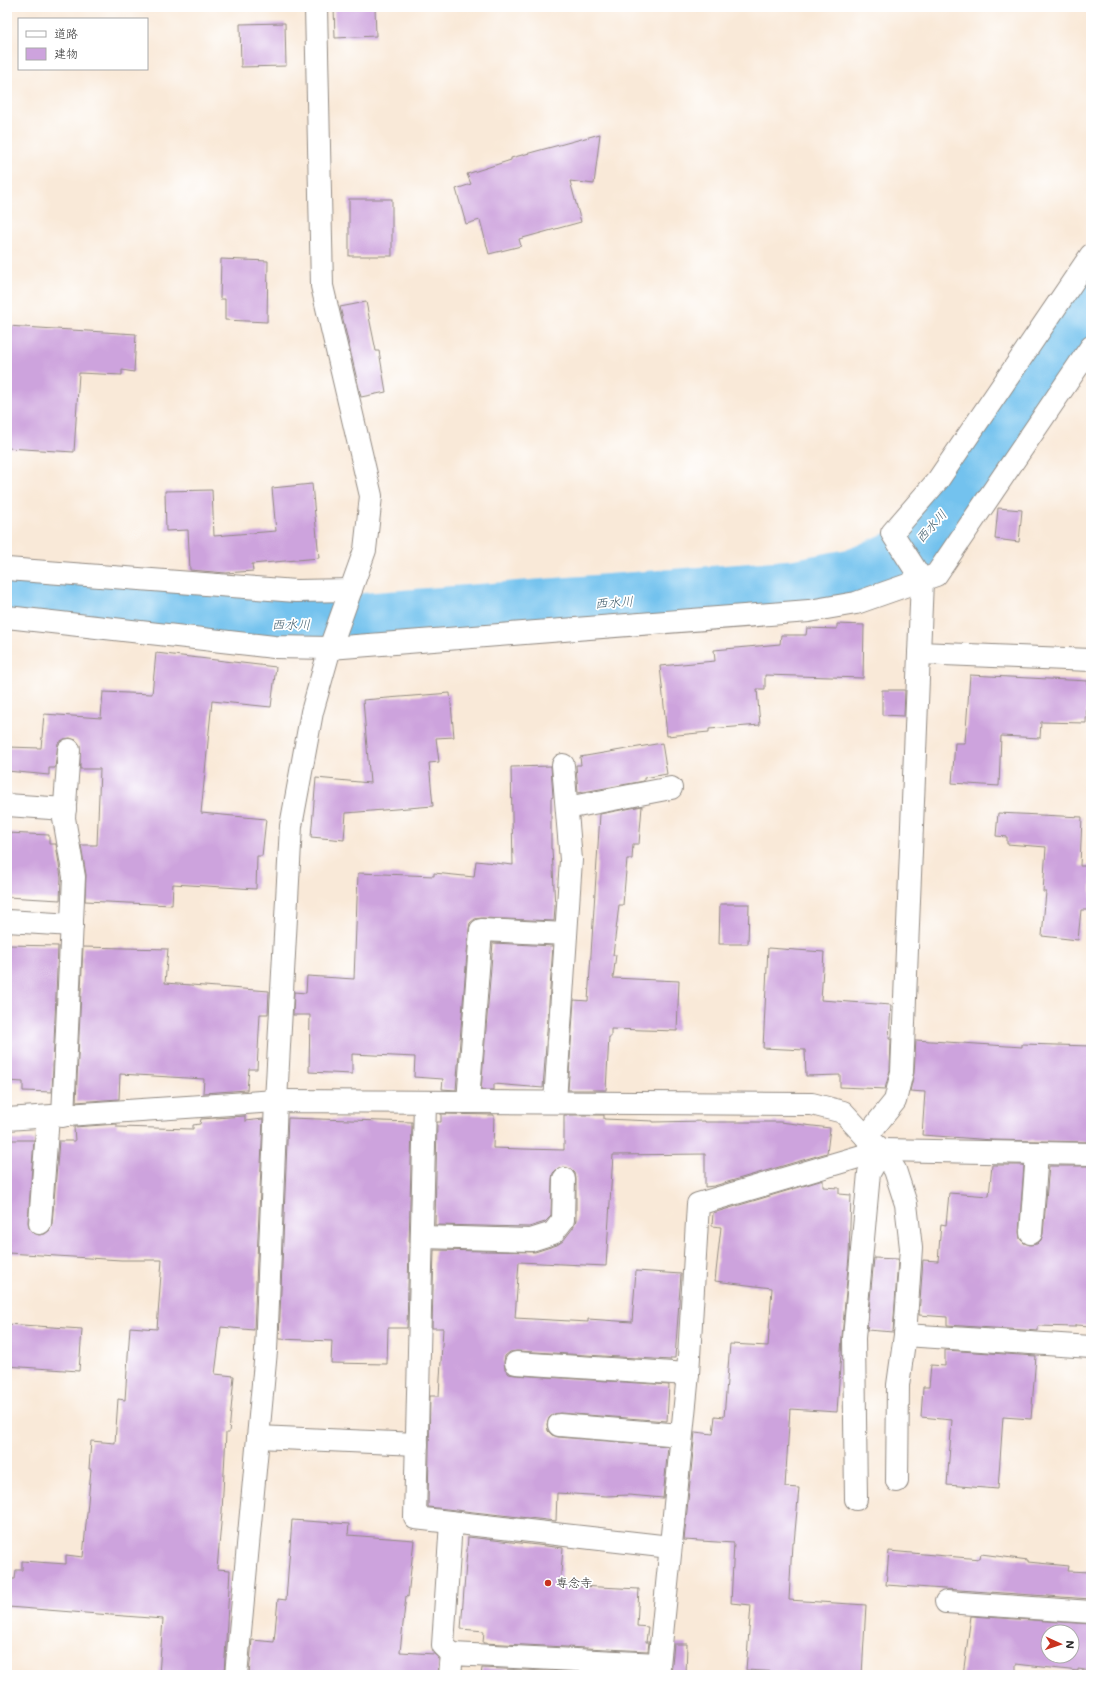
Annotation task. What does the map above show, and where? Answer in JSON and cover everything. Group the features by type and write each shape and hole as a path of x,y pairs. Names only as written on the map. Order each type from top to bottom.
{"street":[{"path":"236,1675 266,1351 276,1101 291,826 312,712 330,648 365,550 370,496 322,286 316,7"},
{"path":"856,1499 854,1338 869,1173 874,1143 895,1101 902,1072 922,580 892,533 938,480 1091,255"},
{"path":"7,617 274,647 330,648 809,611 856,603 936,575 1091,347"},
{"path":"7,569 296,591 351,590"},
{"path":"919,652 1091,660"},
{"path":"40,1224 55,1116 72,925 74,877 64,818 70,750"},
{"path":"555,1102 571,860 563,765"},
{"path":"567,808 671,788"},
{"path":"7,805 65,809"},
{"path":"7,921 72,925"},
{"path":"468,1102 481,930 566,934"},
{"path":"7,1119 276,1101 812,1104 843,1112 874,1143 896,1170 906,1204 911,1248 905,1335 898,1385 897,1481"},
{"path":"425,1102 415,1518 670,1547"},
{"path":"451,1522 443,1645 452,1654 658,1670 688,1374 698,1204 874,1143 1037,1153 1091,1154"},
{"path":"1031,1233 1037,1153"},
{"path":"422,1237 531,1240 553,1233 563,1220 564,1179"},
{"path":"905,1335 1091,1347"},
{"path":"516,1363 688,1374"},
{"path":"559,1425 681,1435"},
{"path":"258,1437 417,1444"},
{"path":"946,1602 1091,1612"},
{"path":"450,1675 452,1654"}],"building":[{"path":"334,7 375,7 376,36 335,38"},
{"path":"285,23 286,66 241,67 240,24"},
{"path":"600,134 594,184 570,181 581,222 519,239 521,246 489,254 480,220 466,224 456,189 471,184 467,174 511,160 511,158"},
{"path":"349,199 392,199 392,256 349,256"},
{"path":"221,259 268,261 267,322 225,320 225,299 220,299"},
{"path":"366,302 376,351 379,351 386,392 361,397 340,307"},
{"path":"7,326 136,334 134,372 122,370 122,375 79,373 74,452 7,448"},
{"path":"312,484 319,558 252,564 253,571 226,573 190,570 188,530 166,531 165,491 212,490 214,536 276,531 272,488"},
{"path":"998,508 1022,510 1019,542 995,539"},
{"path":"837,624 864,625 863,678 765,675 765,689 757,689 760,725 709,729 709,732 667,736 660,666 715,661 714,650 780,644 781,635 806,635 807,628 837,629"},
{"path":"156,653 276,667 271,707 212,701 201,813 266,819 262,856 257,856 256,889 173,884 172,905 85,901 86,875 81,845 97,845 100,769 80,769 80,745 76,740 70,738 64,739 58,743 55,768 49,768 49,775 7,771 7,747 41,748 44,714 101,718 103,692 152,694"},
{"path":"970,675 1088,681 1086,723 1041,722 1040,738 1001,736 999,786 952,783 955,743 965,743"},
{"path":"882,690 905,690 904,716 882,715"},
{"path":"450,693 454,737 436,738 439,762 429,763 433,806 346,813 344,840 311,837 316,778 370,783 363,700"},
{"path":"662,743 667,774 644,778 644,781 578,793 576,765 581,765 580,757"},
{"path":"551,766 553,797 551,798 551,849 555,907 554,921 482,918 475,919 470,923 456,1090 442,1089 443,1079 414,1077 415,1057 352,1054 352,1074 309,1072 310,1015 293,1015 294,992 306,993 307,976 354,979 358,873 434,876 434,873 474,877 476,861 513,865 511,767"},
{"path":"642,806 639,844 633,844 632,859 627,859 623,905 619,905 613,955 616,955 613,978 679,981 677,1031 611,1029 611,1037 609,1037 606,1090 568,1090 574,1000 588,1001 600,814"},
{"path":"998,813 1082,817 1080,866 1091,866 1091,910 1081,910 1078,940 1042,936 1046,892 1043,892 1046,847 1007,844 1007,837 996,836"},
{"path":"7,833 49,835 49,844 56,844 61,878 60,900 7,897"},
{"path":"720,904 749,904 748,944 719,944"},
{"path":"493,943 553,946 543,1088 494,1084 494,1090 481,1090"},
{"path":"7,945 58,946 52,1092 23,1091 23,1082 7,1081"},
{"path":"83,947 168,949 165,983 269,991 268,1014 260,1014 257,1069 249,1069 247,1090 203,1093 204,1079 120,1074 119,1099 76,1102"},
{"path":"768,948 824,952 821,1000 891,1005 889,1039 891,1039 890,1070 885,1089 840,1087 840,1075 806,1076 805,1050 763,1048"},
{"path":"916,1040 1022,1047 1022,1044 1091,1046 1091,1142 993,1140 922,1135 925,1092 910,1091 914,1073"},
{"path":"441,1114 494,1115 493,1148 564,1150 564,1115 604,1115 604,1119 653,1122 780,1122 830,1128 827,1153 714,1186 705,1187 705,1154 613,1155 606,1266 519,1262 515,1318 588,1322 588,1319 632,1322 636,1271 681,1274 675,1358 671,1358 671,1360 517,1351 510,1352 505,1356 504,1362 505,1369 509,1374 515,1375 669,1385 667,1421 560,1413 554,1414 549,1418 547,1424 548,1431 552,1435 558,1437 668,1446 663,1498 629,1495 606,1496 557,1493 556,1521 428,1507 430,1396 439,1396 443,1328 432,1328 434,1250 535,1252 557,1245 563,1241 573,1228 576,1220 575,1173 571,1169 564,1167 558,1168 553,1173 551,1216 545,1222 529,1227 435,1225 437,1122 441,1122"},
{"path":"245,1116 245,1121 263,1119 254,1330 221,1327 215,1374 234,1376 229,1433 226,1433 222,1512 217,1569 230,1570 224,1675 159,1675 163,1619 8,1607 9,1579 15,1579 16,1570 22,1570 22,1561 66,1564 66,1555 83,1557 91,1469 89,1469 91,1441 115,1443 118,1399 125,1400 130,1327 157,1329 162,1260 121,1260 8,1253 7,1140 34,1140 28,1222 29,1228 33,1233 39,1235 45,1234 50,1230 52,1224 59,1141 75,1141 74,1127 117,1124 117,1127 193,1129 193,1125 200,1124 201,1119"},
{"path":"288,1118 412,1122 407,1328 388,1328 387,1364 331,1363 332,1341 279,1339"},
{"path":"992,1165 1024,1165 1019,1232 1020,1239 1024,1243 1030,1245 1037,1244 1041,1240 1043,1234 1049,1166 1091,1166 1091,1326 1038,1326 1038,1331 947,1325 947,1317 919,1315 923,1260 938,1261 941,1224 946,1225 949,1193 989,1196"},
{"path":"823,1180 823,1187 839,1188 839,1194 851,1195 849,1256 837,1412 790,1409 785,1487 799,1488 794,1543 792,1543 789,1600 866,1605 862,1675 832,1675 746,1670 751,1605 731,1603 734,1543 684,1540 695,1432 713,1434 715,1416 724,1417 730,1344 768,1346 772,1288 715,1281 721,1227 712,1226 713,1213"},
{"path":"874,1258 898,1259 893,1332 867,1330"},
{"path":"7,1324 82,1329 79,1371 7,1366"},
{"path":"945,1350 1036,1356 1031,1419 1003,1417 998,1489 947,1485 952,1420 921,1417 923,1387 929,1387 931,1365 945,1366"},
{"path":"292,1520 349,1524 348,1535 414,1540 400,1652 435,1654 439,1659 438,1675 249,1675 252,1640 274,1642 278,1599 286,1600"},
{"path":"468,1537 563,1548 560,1585 639,1589 637,1626 648,1627 646,1642 649,1642 648,1651 483,1643 484,1631 461,1629"},
{"path":"889,1551 980,1559 981,1554 1028,1560 1028,1562 1069,1566 1068,1571 1091,1572 1091,1599 886,1585"},
{"path":"971,1616 1091,1624 1091,1671 1078,1669 1078,1671 1016,1664 1016,1675 963,1675"},
{"path":"674,1644 687,1644 686,1675 671,1675"},
{"path":"482,1668 628,1675 481,1675"}],"waterway":[{"name":"西水川","path":"7,598 264,624 332,624 794,588 858,576 904,556 946,511 1091,304"}],"place":[{"name":"専念寺","path":"548,1583"}]}
